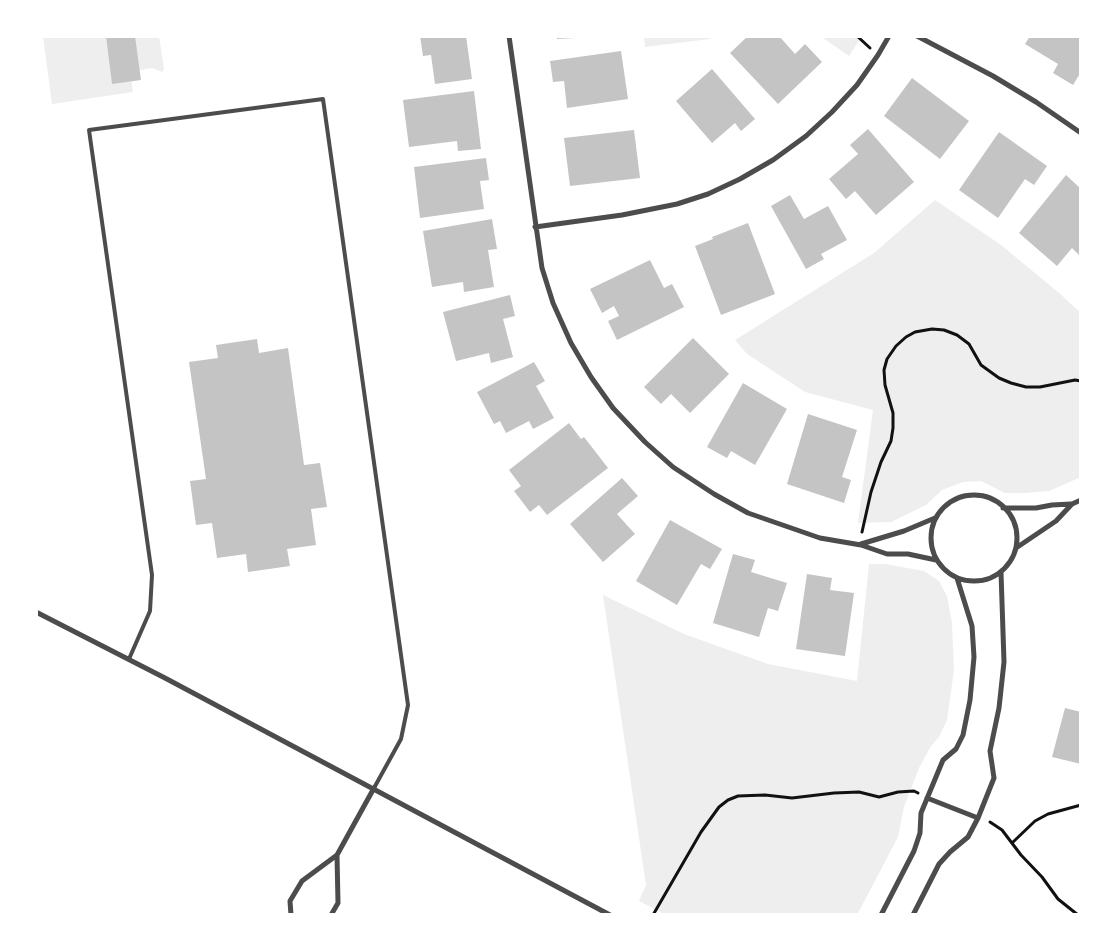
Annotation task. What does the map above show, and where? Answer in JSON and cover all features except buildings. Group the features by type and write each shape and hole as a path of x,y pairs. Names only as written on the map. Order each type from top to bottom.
{"street":[{"path":"509,36 542,268 553,303 571,344 613,408 672,467 714,494 748,512 820,538 860,545 887,554 908,554 936,560"},
{"path":"535,227 622,215 678,204 708,194 740,180 773,160 806,136 832,112 857,86 889,36"},
{"path":"916,36 993,76 1081,133"},
{"path":"967,496 980,496 993,500 1004,508 1012,519 1016,533 1016,548 1010,561 1001,572 991,578 980,581 968,581 957,578 945,571 936,560 931,539 935,518 943,508 954,500 967,496"},
{"path":"1004,508 1036,508 1072,504 1081,500"},
{"path":"1016,548 1056,521 1072,504"},
{"path":"860,545 904,531 935,518"},
{"path":"913,915 939,864 968,837 994,778 990,751 999,708 1004,662 1001,572"},
{"path":"880,915 914,851 920,834 921,813 943,760 956,749 963,735 970,700 974,657 972,626 957,578"},
{"path":"36,612 374,788 610,915"},
{"path":"291,915 290,902 302,881 337,855 374,788"},
{"path":"927,798 978,818"},
{"path":"331,915 338,903 337,855"}],"lane":[{"path":"129,659 150,612 152,576 89,130 322,99 408,705 401,739 374,788"}],"path":[{"path":"860,545 871,492 891,441 893,428 893,413 885,385 884,370 887,358 906,337 914,332 932,329 944,330 957,335 969,344 981,365 999,378 1026,387 1040,387 1075,380 1081,381"},
{"path":"654,915 701,832 719,807 728,800 738,796 764,795 792,798 859,792 879,797 898,792 914,791 927,798"},
{"path":"1012,843 1035,821 1048,814 1081,805"},
{"path":"978,818 994,824 1002,830 1058,899 1078,915"}],"shaded area":[{"path":"43,36 159,36 164,69 162,72 152,68 130,72 133,92 52,104"},
{"path":"644,36 712,36 710,39 645,47"},
{"path":"820,36 862,36 849,56"},
{"path":"935,200 1001,245 1081,313 1081,477 1049,491 1026,493 1005,493 981,481 963,482 942,490 926,505 891,522 858,523 873,410 805,392 747,354 735,340 874,253"},
{"path":"869,564 885,564 924,571 939,581 947,596 952,623 954,670 947,720 939,737 931,746 919,768 904,807 898,837 857,915 666,915 639,901 646,885 603,595 684,634 768,664 857,681"}]}
